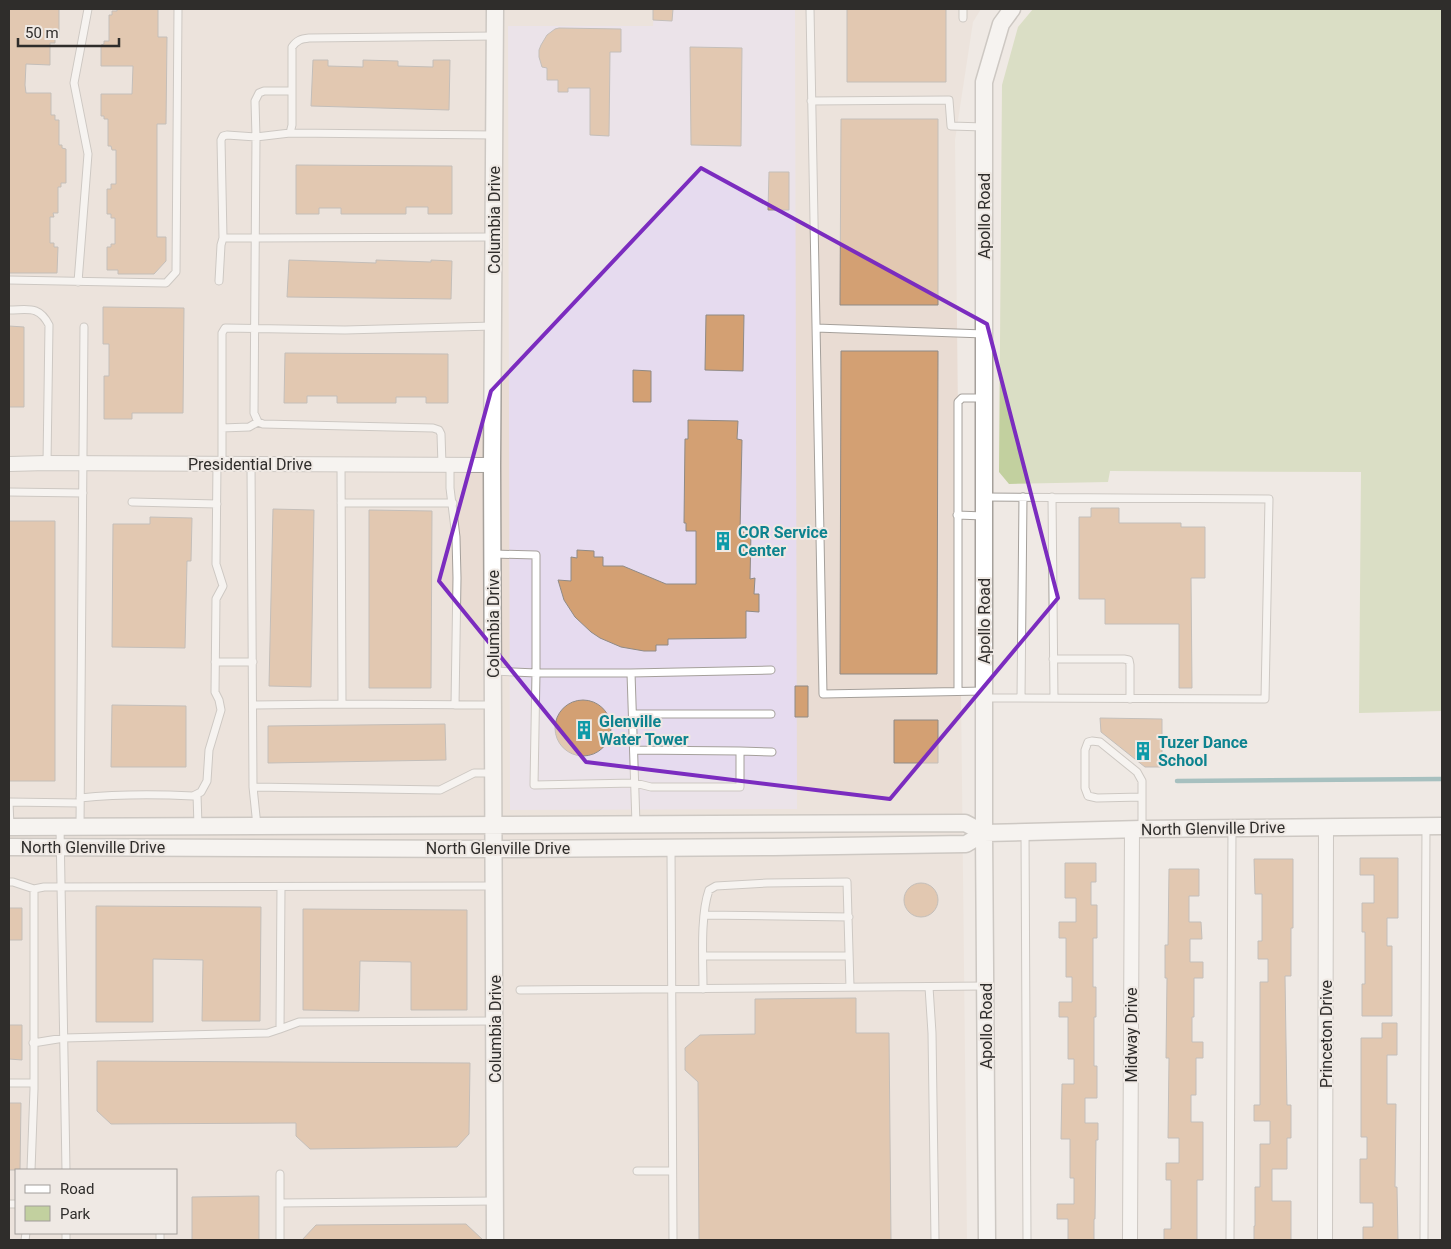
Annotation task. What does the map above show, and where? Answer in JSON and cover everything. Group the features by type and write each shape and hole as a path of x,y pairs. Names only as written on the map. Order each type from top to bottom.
{"street":[{"name":"Columbia Drive","path":"495,9 492,465 495,1240"},
{"name":"Apollo Road","path":"987,1240 984,833 984,82 1001,24 1012,9"},
{"name":"Presidential Drive","path":"9,464 492,465"},
{"name":"North Glenville Drive","path":"9,827 965,823 984,833 1137,829 1442,826"},
{"path":"773,824 773,847"},
{"name":"Princeton Drive","path":"1325,1240 1326,827"},
{"name":"Midway Drive","path":"1130,1240 1137,829"},
{"name":"North Glenville Drive","path":"9,847 494,849 773,847 966,844 984,833"}],"lane":[{"path":"78,282 88,154 74,83 88,9"},
{"path":"9,280 166,283 176,272 178,9"},
{"path":"810,9 823,694 958,691 1021,698 1265,700 1269,500 984,497"},
{"path":"963,9 963,18"},
{"path":"290,133 292,125 292,47 300,39 495,36"},
{"path":"292,91 259,93 255,101 254,413 258,422 262,424 433,428 439,430 453,503 456,536 455,705"},
{"path":"811,101 949,100 951,126 984,127"},
{"path":"219,281 220,245 224,238 220,140 223,136 256,137 290,133 494,135"},
{"path":"224,238 494,237"},
{"path":"9,310 36,310 44,315 49,325 47,463"},
{"path":"9,827 9,802 80,801 110,795 135,794 193,796 201,792 208,781 209,750 220,710 219,700 215,692 216,599 223,586 216,564 216,504 222,428 222,332 225,328 345,330 493,326"},
{"path":"80,827 84,327"},
{"path":"816,328 984,334"},
{"path":"958,691 958,402 962,398 984,398"},
{"path":"222,428 248,427 258,422"},
{"path":"252,464 253,787 257,826"},
{"path":"341,464 342,704"},
{"path":"9,492 82,493"},
{"path":"1021,698 1023,497"},
{"path":"1052,497 1054,698"},
{"path":"132,502 216,504"},
{"path":"341,504 453,503"},
{"path":"957,515 984,516"},
{"path":"492,554 536,555 534,785 635,784 651,788 740,786 740,751"},
{"path":"1053,659 1129,660 1130,699"},
{"path":"215,662 253,662"},
{"path":"493,671 631,673 770,670"},
{"path":"631,673 636,825"},
{"path":"253,705 493,705"},
{"path":"633,714 771,714"},
{"path":"1137,829 1142,797 1142,781 1137,772 1100,742 1088,742 1085,750 1085,788 1088,796 1097,798 1142,797"},
{"path":"634,750 772,752"},
{"path":"253,787 440,790 474,773 493,773"},
{"path":"197,794 198,827"},
{"path":"1424,1240 1426,826"},
{"path":"60,827 66,1169"},
{"path":"1230,1240 1232,828"},
{"path":"1025,832 1026,1240"},
{"path":"671,848 673,1240"},
{"path":"9,882 34,889 44,887 494,886"},
{"path":"703,989 704,915 709,890 716,886 767,883 847,882 850,988"},
{"path":"280,887 280,1029"},
{"path":"31,1169 34,1083 34,889"},
{"path":"704,915 849,917"},
{"path":"703,956 850,956"},
{"path":"520,990 985,986"},
{"path":"929,987 932,1033 935,1240"},
{"path":"33,1043 64,1038 268,1033 299,1022 494,1020"},
{"path":"9,1083 34,1083"},
{"path":"637,1171 672,1170"},
{"path":"280,1174 280,1240"},
{"path":"280,1203 495,1201"}],"highlighted area":[{"path":"701,168 987,324 1058,598 890,799 586,762 439,581 491,391"}],"shaded area":[{"path":"9,9 981,9 973,22 955,140 967,1240 9,1240"},
{"path":"654,9 795,9 797,809 510,810 508,26 653,26"}],"green space":[{"path":"1033,9 1442,9 1442,711 1359,713 1361,472 1110,471 1108,482 1009,484 999,472 1002,85 1018,27"}],"building":[{"path":"9,9 59,9 59,39 55,39 55,43 50,43 50,65 26,64 25,85 26,93 51,93 51,115 55,115 55,120 59,120 59,145 66,149 66,183 61,183 61,187 58,187 58,213 53,213 54,217 50,217 50,243 54,243 54,247 58,247 57,273 9,273"},
{"path":"117,9 158,9 158,37 167,37 166,124 157,124 157,237 166,237 166,261 154,274 118,274 118,270 107,270 107,247 115,244 115,218 111,218 111,214 107,214 107,189 111,189 111,184 116,184 116,150 112,150 111,146 108,146 108,119 104,119 104,116 101,116 101,94 132,94 133,66 101,66 101,45 104,44 104,41 109,41 109,15 112,15 112,11 117,11"},
{"path":"653,9 673,9 672,21 653,20"},
{"path":"847,9 946,9 946,82 847,82"},
{"path":"559,28 621,29 621,52 610,52 609,136 590,135 590,88 568,88 568,92 558,92 558,80 547,80 547,68 542,67 539,50 547,35"},
{"path":"690,47 742,48 741,146 691,145"},
{"path":"313,60 328,60 328,66 363,67 363,60 398,61 398,66 433,67 433,60 450,60 449,110 311,106"},
{"path":"841,119 938,119 938,305 840,305"},
{"path":"296,165 452,166 452,214 428,214 428,207 406,207 406,214 341,214 341,208 319,208 319,214 296,214"},
{"path":"769,172 789,172 789,210 768,210"},
{"path":"289,260 376,263 376,260 452,261 451,299 287,297"},
{"path":"103,307 184,308 183,413 132,413 132,419 104,419 104,376 109,376 109,344 103,344"},
{"path":"706,315 744,315 743,371 705,370"},
{"path":"9,326 24,327 24,407 9,407"},
{"path":"841,351 938,351 937,674 840,674"},
{"path":"285,353 448,354 448,403 426,403 426,397 396,397 396,403 337,403 337,396 307,396 307,403 284,403"},
{"path":"633,370 651,371 651,402 633,402"},
{"name":"COR Service Center","path":"688,420 738,421 737,439 742,440 740,532 751,532 750,579 755,578 754,594 759,594 759,612 746,611 746,638 668,639 668,645 656,645 656,651 621,647 600,638 575,617 564,600 558,580 571,581 571,557 577,558 577,550 594,551 594,557 603,557 603,566 623,566 666,584 696,584 696,531 686,531 686,523 684,523 685,439 688,439"},
{"path":"1091,508 1119,508 1119,523 1181,523 1181,527 1205,527 1205,578 1191,578 1192,688 1179,688 1179,624 1105,624 1105,599 1079,599 1079,517 1091,517"},
{"path":"273,509 314,510 311,687 269,686"},
{"path":"369,510 432,511 431,688 369,688"},
{"path":"150,517 192,518 191,561 187,561 185,648 112,647 113,524 150,524"},
{"path":"9,521 55,521 55,781 9,781"},
{"path":"795,686 808,686 808,717 795,717"},
{"name":"Glenville Water Tower","path":"583,700 594,702 603,708 609,717 611,728 609,739 603,748 594,754 583,756 572,754 563,748 557,739 555,728 557,717 563,708 572,702"},
{"path":"112,705 186,706 186,767 111,767"},
{"name":"Tuzer Dance School","path":"1100,718 1162,719 1162,767 1145,767 1101,732"},
{"path":"894,720 938,720 938,763 894,763"},
{"path":"445,724 446,760 268,763 268,726"},
{"path":"1360,858 1398,858 1398,918 1387,918 1387,946 1392,946 1392,1016 1362,1016 1362,984 1365,984 1365,932 1362,932 1362,903 1374,903 1374,875 1360,875"},
{"path":"1254,859 1293,859 1291,976 1285,976 1287,1105 1291,1105 1291,1138 1287,1138 1287,1169 1272,1169 1272,1201 1291,1201 1291,1240 1254,1240 1255,1187 1260,1187 1260,1144 1270,1144 1270,1121 1254,1121 1254,1105 1260,1105 1260,982 1268,982 1268,959 1258,959 1258,941 1262,941 1262,894 1255,894"},
{"path":"1065,863 1096,863 1096,882 1091,882 1091,905 1097,905 1097,938 1093,938 1093,987 1096,987 1094,1066 1097,1066 1097,1098 1085,1098 1085,1123 1098,1123 1094,1240 1068,1240 1068,1219 1057,1219 1057,1204 1074,1204 1074,1178 1070,1178 1070,1139 1061,1139 1062,1084 1074,1084 1074,1059 1068,1059 1068,1017 1059,1017 1059,1002 1072,1002 1072,977 1066,977 1066,938 1059,938 1059,922 1076,922 1076,898 1065,898"},
{"path":"1169,869 1199,869 1199,896 1189,896 1189,922 1201,922 1202,939 1190,939 1190,962 1203,962 1203,978 1194,978 1194,1017 1192,1017 1192,1042 1203,1042 1203,1058 1196,1058 1196,1095 1191,1095 1191,1122 1203,1122 1203,1180 1197,1180 1197,1240 1164,1240 1164,1229 1171,1229 1171,1180 1166,1180 1166,1163 1179,1163 1179,1138 1168,1138 1169,1058 1166,1058 1167,978 1165,978 1165,945 1168,945"},
{"path":"921,883 928,884 933,888 937,893 937,907 933,912 928,916 921,917 914,916 909,912 905,907 904,900 905,893 909,888 914,884"},
{"path":"96,906 261,907 260,1021 202,1021 203,960 153,959 153,1022 96,1022"},
{"path":"9,908 22,908 22,940 9,940"},
{"path":"303,909 467,910 467,1010 411,1010 411,962 360,961 359,1011 303,1010"},
{"path":"856,998 856,1033 889,1033 891,1240 699,1240 698,1082 685,1070 685,1048 700,1035 755,1034 755,999"},
{"path":"1382,1023 1397,1023 1397,1055 1387,1055 1387,1104 1396,1104 1395,1187 1397,1187 1398,1240 1363,1240 1363,1227 1373,1227 1373,1203 1360,1203 1360,1159 1367,1159 1367,1137 1361,1137 1361,1038 1382,1038"},
{"path":"9,1025 22,1025 22,1060 9,1059"},
{"path":"97,1061 470,1063 469,1134 457,1147 310,1149 296,1136 296,1123 111,1124 97,1111"},
{"path":"9,1103 21,1103 20,1169 9,1170"},
{"path":"259,1196 259,1240 192,1240 192,1197"},
{"path":"466,1224 483,1240 302,1240 316,1225"}],"waterway":[{"path":"1177,781 1442,779"}],"place":[{"name":"COR Service Center","path":"723,541"},
{"name":"Glenville Water Tower","path":"584,730"},
{"name":"Tuzer Dance School","path":"1143,751"}]}
